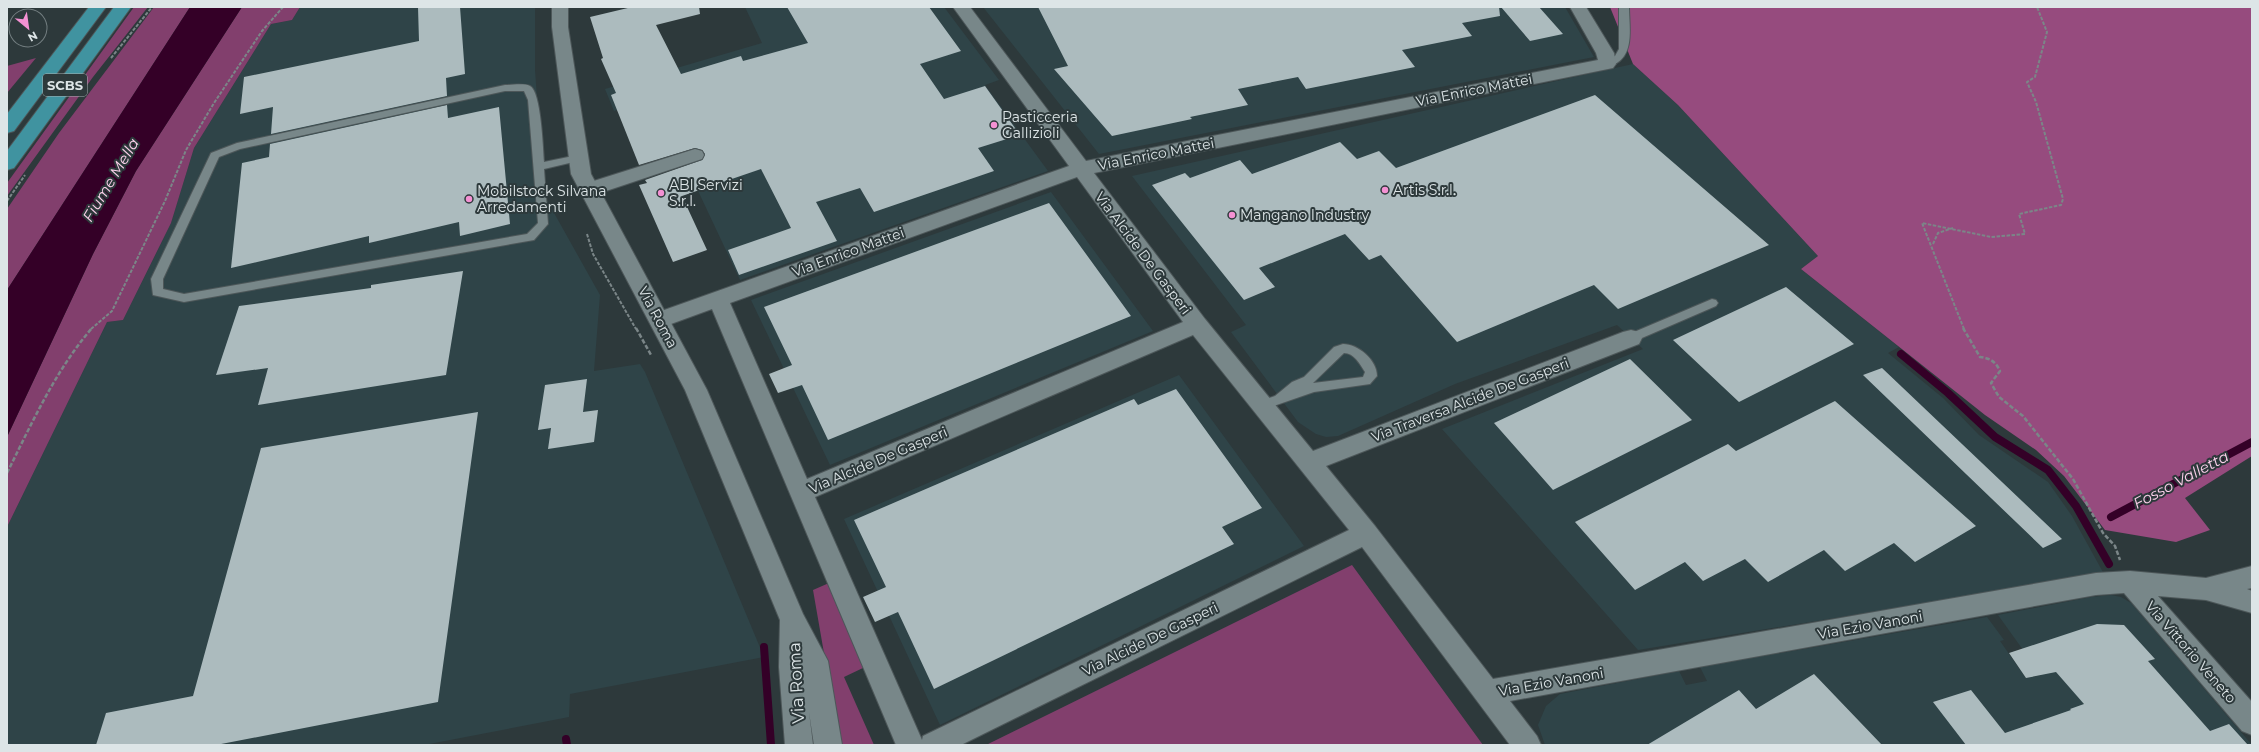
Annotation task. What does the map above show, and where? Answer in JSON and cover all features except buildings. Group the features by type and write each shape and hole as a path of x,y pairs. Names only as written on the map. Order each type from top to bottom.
{"highway":[{"name":"SCBS","path":"7,164 123,7"},
{"name":"SCBS","path":"7,127 96,8"}],"street":[{"name":"Via Roma","path":"560,7 560,26 581,174 588,190 660,320 696,390 793,620 815,661 828,745"},
{"name":"Via Alcide De Gasperi","path":"961,7 1197,325 1271,401 1309,463 1366,533 1527,745"},
{"path":"1578,7 1605,54 1607,64"},
{"name":"Via Enrico Mattei","path":"660,320 1080,169 1607,64"},
{"path":"588,190 695,155"},
{"name":"Via Alcide De Gasperi","path":"718,299 910,745"},
{"name":"Via Alcide De Gasperi","path":"801,492 1197,325"},
{"name":"Via Traversa Alcide De Gasperi","path":"1309,463 1631,338"},
{"name":"Via Alcide De Gasperi","path":"933,745 1366,533"},
{"name":"Via Ezio Vanoni","path":"1488,692 2096,584 2130,582 2206,589 2252,577"},
{"name":"Via Vittorio Veneto","path":"2130,582 2252,722"},
{"path":"2206,589 2252,602"},
{"name":"Via Roma","path":"793,620 792,667 799,745"}],"lane":[{"path":"1607,64 1619,58 1624,49 1624,7"},
{"path":"505,88 528,88 533,100 539,167 543,224 530,238 184,298 157,292 157,279 166,257 215,155 237,146 505,88"},
{"path":"539,167 578,158"},
{"path":"1631,338 1712,303"},
{"path":"1344,347 1352,348 1371,371 1371,376 1366,381 1314,387 1271,401 1296,385 1308,380 1338,350 1344,347"}],"path":[{"path":"7,473 70,354 100,320 112,311 165,200 186,150 214,103 262,31 283,7"},
{"path":"2037,7 2047,32 2045,47 2035,77 2027,82 2036,102 2043,133 2057,176 2059,190 2063,199 2061,205 2020,214 2025,234 2006,237 1991,237 1923,222 1933,245 1937,263 1957,316 1980,357 1987,358 1997,364 2000,371 1992,383 1999,397 2023,416 2073,479 2103,533 2115,546 2130,582"},
{"path":"1933,245 1938,233 1954,228"}],"shaded area":[{"path":"134,7 148,7 93,77 7,196 7,183"},
{"path":"154,7 190,7 7,290 7,209 59,133"},
{"path":"242,7 300,7 292,20 271,24 194,148 171,223 123,320 107,322 7,527 7,437 93,254 136,171"},
{"path":"300,7 535,7 535,70 544,195 600,295 594,371 640,364 645,372 764,657 570,694 569,717 424,745 7,745 7,527 107,322 123,320 171,223 194,148 271,24 292,20"},
{"path":"745,7 944,7 999,80 985,85 1048,171 740,280 684,161 699,156 673,100 649,100 614,111 605,89 762,43"},
{"path":"983,7 1565,7 1594,57 1099,154"},
{"path":"1610,7 2252,7 2252,456 2185,498 2210,530 2176,542 2105,530 2064,476 2036,450 1985,415 1801,269 1818,256 1678,105 1633,64"},
{"path":"36,58 7,93 7,66"},
{"path":"1633,64 1678,105 1818,256 1801,269 1899,347 1888,353 1943,398 1979,435 2048,482 2072,516 2104,574 1638,650 1442,429 1643,349 1617,325 1455,384 1338,436 1326,437 1316,434 1298,422 1231,332 1246,325 1132,176"},
{"path":"1051,192 1153,331 830,465 751,300"},
{"path":"1179,375 1304,546 940,725 844,519"},
{"path":"1352,565 1483,745 986,745"},
{"path":"829,583 865,667 844,677 874,745 840,745 813,590"},
{"path":"2111,595 2121,597 2131,603 2252,745 1545,745 1538,725 1546,706 1560,694 1679,671 1686,685 1707,681 1700,667 1987,617 2004,640 2000,641 2026,678 2041,675 1998,615 2091,597"}],"water":[{"name":"Fiume Mella","path":"190,7 242,7 136,171 93,254 7,437 7,290"}],"waterway":[{"path":"1901,354 1948,393 1995,437 2048,470 2076,506 2109,564"},
{"name":"Fosso Valletta","path":"2111,517 2252,442"},
{"path":"764,647 771,745"},
{"path":"566,739 567,745"}],"place":[{"name":"Pasticceria Gallizioli","path":"994,125"},
{"name":"Artis S.r.l.","path":"1385,190"},
{"name":"ABI Servizi S.r.l.","path":"661,193"},
{"name":"Mobilstock Silvana Arredamenti","path":"469,199"},
{"name":"Mangano Industry","path":"1232,215"}]}
